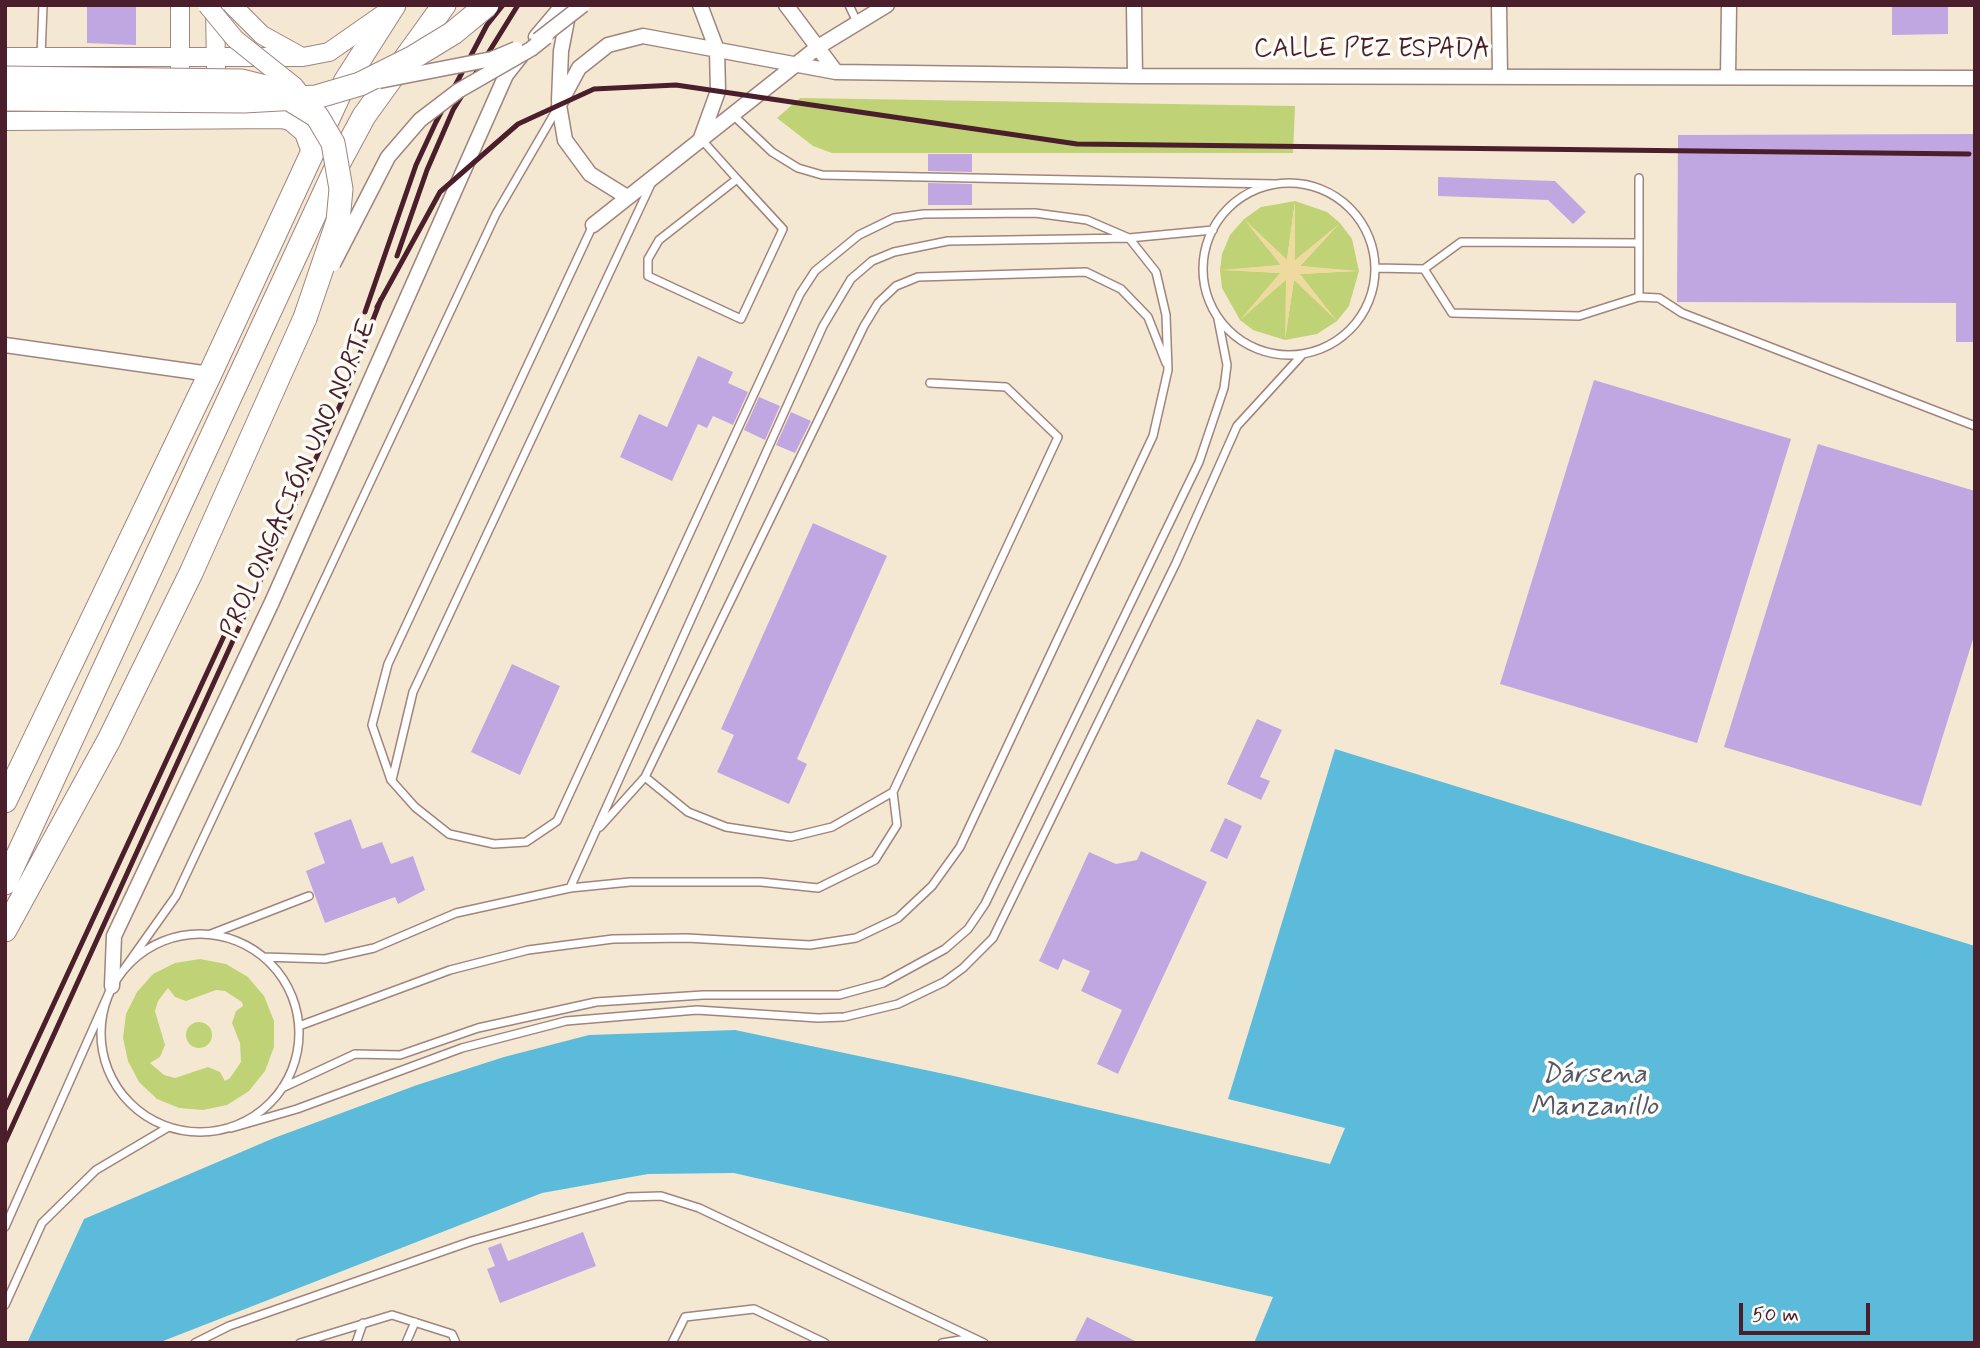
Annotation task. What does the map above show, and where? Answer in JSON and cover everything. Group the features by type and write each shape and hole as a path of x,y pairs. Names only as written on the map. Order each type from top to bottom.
{"main road":[{"path":"5,883 336,168 364,116 444,5"},
{"path":"5,99 244,101 316,97 360,84 453,33 487,5"},
{"path":"5,801 210,374 345,82 394,6"},
{"path":"5,78 241,81 273,89 317,116 333,143 341,189 338,221 305,318 173,609 108,740 5,930"}],"street":[{"path":"180,5 180,119"},
{"path":"207,5 226,30 293,86 317,116"},
{"path":"215,5 215,120"},
{"path":"232,5 262,34 303,57"},
{"name":"PROLONGACIÓN UNO NORTE","path":"112,986 114,936 272,602 506,75 562,5"},
{"path":"570,5 561,51 559,105 565,140 590,174 627,197"},
{"path":"305,318 367,196 396,148 420,120 458,91 531,49 583,5"},
{"path":"700,5 717,50 718,91 700,139"},
{"path":"786,5 836,72"},
{"path":"593,225 818,47 887,5"},
{"path":"1134,5 1135,76"},
{"path":"1499,5 1500,76"},
{"path":"1728,76 1729,5"},
{"path":"5,57 303,57 329,51 359,33 394,6"},
{"path":"559,105 579,68 608,46 643,36 717,50"},
{"path":"360,84 492,59 546,37"},
{"name":"CALLE PEZ ESPADA","path":"717,50 836,72 1135,76 1975,78"},
{"path":"5,121 282,119 290,121 304,133 312,155"},
{"path":"5,345 210,374"}],"lane":[{"path":"41,57 43,5"},
{"path":"849,5 857,22"},
{"path":"5,1227 112,986 176,896 496,214 559,105"},
{"path":"732,114 772,152 798,167 822,175 1302,183 1328,191 1350,207 1366,229 1375,255 1375,282 1367,308 1351,330 1328,346 1302,355 1278,355 1255,349 1234,336 1218,319"},
{"path":"700,139 737,179 783,229 741,319 648,276 648,259 659,240 737,179"},
{"path":"391,780 412,692 656,173"},
{"path":"1639,178 1639,297"},
{"path":"282,1088 355,1054 400,1055 478,1028 596,1002 703,995 839,995 883,983 946,949 968,929 985,904 1199,462 1224,388 1227,365 1218,319 1208,298 1203,275 1205,252 1213,230 1228,208 1250,192 1275,184"},
{"path":"299,1026 450,970 528,950 626,939 687,937 810,945 856,938 898,918 932,886 960,847 1153,436 1168,370 1166,315 1156,272 1129,238 1087,220 1035,213 924,214 894,218 859,235 833,253 815,271 800,294 557,821 526,842 494,844 449,834 415,807 391,780 372,725 388,664 593,225"},
{"path":"570,888 823,326 851,279 872,261 894,252 948,241 1129,238 1213,230"},
{"path":"1375,268 1424,269 1461,242 1639,243"},
{"path":"1424,269 1452,313 1579,316 1639,297 1659,298 1682,313 1975,426"},
{"path":"595,832 645,777 864,326 877,303 896,285 918,277 1086,272 1121,289 1148,317 1168,370"},
{"path":"231,1128 260,1112 282,1088 296,1059 299,1026 294,1000 282,976 264,957 239,941 210,934 181,935 154,945 130,962 112,986 101,1018 102,1053 114,1085 137,1111 167,1128 199,1133 231,1128 297,1109 463,1048 566,1021 696,1010 818,1018 844,1017 898,1004 944,982 993,939 1176,564 1237,426 1302,355"},
{"path":"264,957 325,959 374,948 456,913 570,888 631,882 735,882 818,888 875,860 897,825 893,792 1058,437 1006,387 930,383"},
{"path":"645,777 688,812 726,827 791,837 832,827 893,792"},
{"path":"210,934 309,896"},
{"path":"5,1305 41,1223 96,1170 167,1128"},
{"path":"195,1343 229,1326 472,1241 628,1197 661,1196 698,1208 984,1343"},
{"path":"672,1343 685,1317 754,1309 825,1343"},
{"path":"300,1343 392,1315 452,1334 456,1343"},
{"path":"406,1343 415,1322"},
{"path":"356,1343 363,1323"},
{"path":"942,1343 974,1338"}],"green space":[{"path":"800,98 1295,106 1293,153 832,153 813,146 777,118"},
{"path":"1295,201 1327,212 1352,239 1359,271 1349,306 1337,321 1317,334 1285,340 1253,330 1240,320 1222,288 1222,254 1230,235 1244,219 1261,207","holes":["1294,209 1295,261 1334,229 1300,266 1352,271 1299,274 1331,315 1294,279 1286,332 1286,279 1246,314 1281,273 1228,270 1281,265 1249,225 1287,260"]},
{"path":"200,959 226,964 248,977 264,996 274,1021 274,1047 265,1071 249,1091 227,1105 203,1110 179,1108 157,1099 139,1082 128,1061 123,1038 126,1014 137,992 153,974 175,963","holes":["168,988 175,997 186,1001 216,990 225,991 242,1002 243,1006 236,1011 232,1023 240,1043 241,1062 230,1078 225,1081 220,1072 208,1067 175,1078 164,1075 150,1063 160,1057 165,1045 155,1011 158,1001"]},
{"path":"199,1022 208,1026 212,1035 208,1044 199,1048 190,1044 186,1035 190,1026"}],"sand":[{"path":"1295,201 1295,260 1340,223 1300,266 1359,271 1300,274 1337,321 1294,280 1285,340 1286,280 1240,320 1280,273 1220,270 1281,265 1244,219 1287,260"}],"water":[{"name":"Dársena Manzanillo","path":"1335,749 1975,946 1975,1343 1254,1343 1273,1297 734,1173 648,1174 542,1193 158,1343 27,1343 84,1219 274,1138 417,1085 504,1057 589,1035 735,1030 954,1076 1330,1164 1345,1128 1228,1099"}],"building":[{"path":"87,5 136,5 136,45 87,43"},
{"path":"1892,5 1948,5 1948,34 1892,35"},
{"path":"1975,134 1975,342 1956,342 1956,303 1677,302 1678,135"},
{"path":"928,154 972,154 972,172 928,171"},
{"path":"1438,177 1555,181 1586,212 1573,224 1548,200 1438,196"},
{"path":"928,183 972,184 972,205 928,205"},
{"path":"698,356 733,372 728,383 748,392 733,425 713,416 707,428 698,424 672,481 620,457 639,414 667,427"},
{"path":"1594,380 1791,439 1697,743 1500,684"},
{"path":"759,397 780,406 765,440 744,430"},
{"path":"791,412 811,421 795,453 776,445"},
{"path":"1818,444 1975,491 1975,633 1921,806 1724,747"},
{"path":"813,523 887,556 797,759 807,764 789,804 717,772 734,735 721,729"},
{"path":"512,664 560,686 520,775 471,752"},
{"path":"1257,719 1282,730 1260,777 1270,781 1261,800 1227,784"},
{"path":"1225,818 1242,826 1227,859 1210,851"},
{"path":"351,819 362,849 382,842 391,864 413,856 425,890 398,904 395,897 325,923 306,871 325,863 314,833"},
{"path":"1141,851 1207,882 1118,1074 1097,1064 1122,1010 1081,991 1090,971 1063,959 1058,970 1039,961 1089,852 1116,864 1137,860"},
{"path":"583,1232 596,1266 500,1303 487,1269 495,1266 488,1248 501,1243 508,1261"},
{"path":"1087,1317 1139,1343 1074,1343"}],"railway":[{"path":"365,312 416,165 487,25 503,5"},
{"path":"397,256 427,170 453,110 518,5"},
{"path":"377,307 440,192 518,124 594,89 676,85 1077,144 1969,154"},
{"path":"5,1142 341,403 381,299"},
{"path":"5,1109 224,636"}]}
